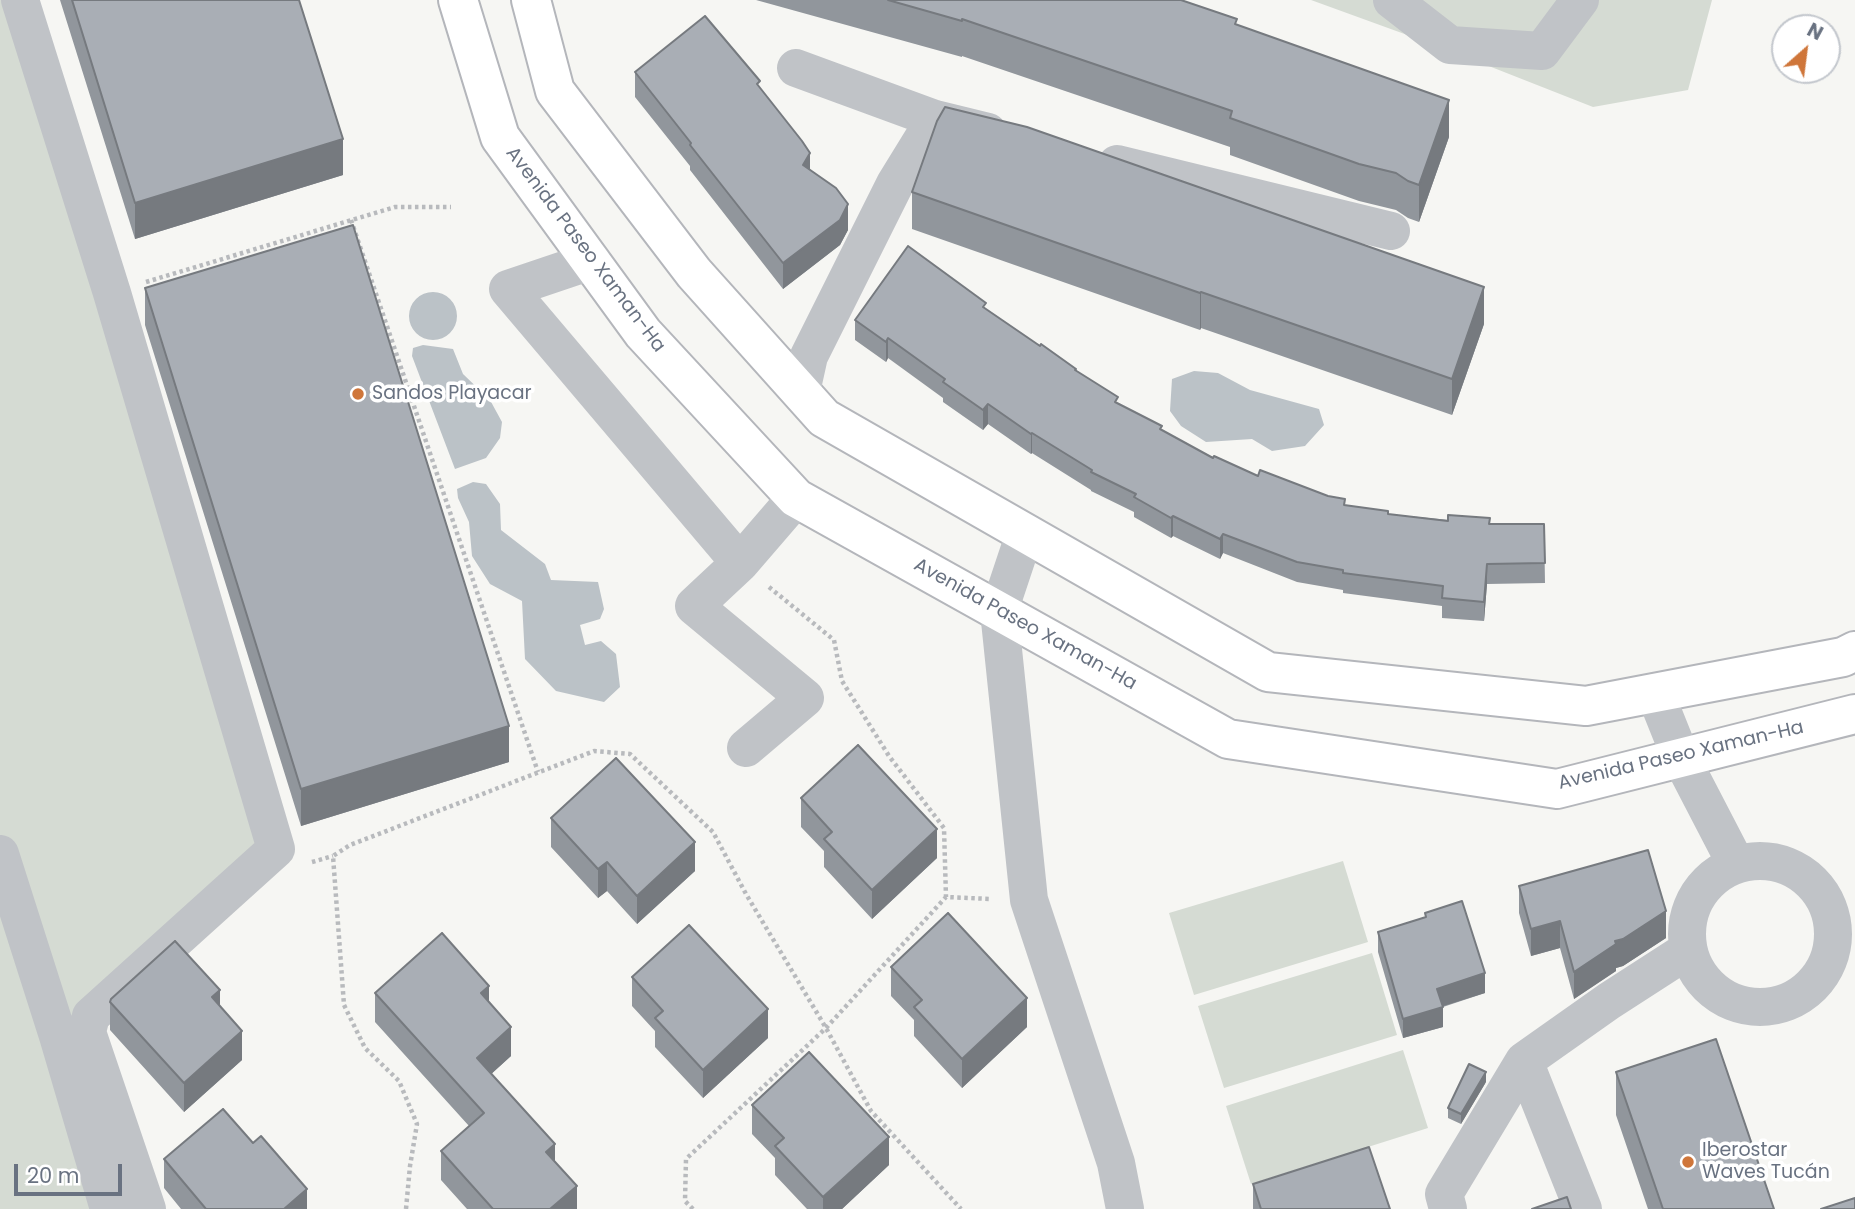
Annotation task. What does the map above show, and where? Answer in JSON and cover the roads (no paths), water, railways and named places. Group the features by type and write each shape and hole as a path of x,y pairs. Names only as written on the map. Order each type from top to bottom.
{"main road":[{"name":"Avenida Paseo Xaman-Ha","path":"458,0 500,137 643,333 796,498 1228,738 1557,789 1855,714"},
{"path":"531,0 555,91 694,273 824,418 1268,672 1586,706 1843,657 1855,651"}],"street":[{"path":"20,0 112,293 276,849 91,1016 88,1032 147,1209"},
{"path":"1392,0 1450,45 1542,51 1580,0"},
{"path":"796,68 935,119 1016,139"},
{"path":"801,393 809,356 895,184 935,119"},
{"path":"1083,155 1391,231"},
{"path":"591,261 508,289 740,563"},
{"path":"746,748 805,698 694,607 740,563 796,498"},
{"path":"1025,533 999,611 1029,900 1116,1163 1125,1209"},
{"path":"1655,693 1681,758 1737,864"},
{"path":"0,854 109,1209"},
{"path":"1771,861 1803,874 1827,900 1845,931 1824,975 1791,1003 1747,1008 1709,989 1688,950 1687,923 1696,898 1713,877 1737,864 1771,861"},
{"path":"1448,1209 1444,1194 1524,1062 1609,1001 1688,950"},
{"path":"1524,1062 1583,1209"}],"place":[{"name":"Sandos Playacar","path":"358,394"},
{"name":"Iberostar Waves Tucán","path":"1688,1162"}]}
